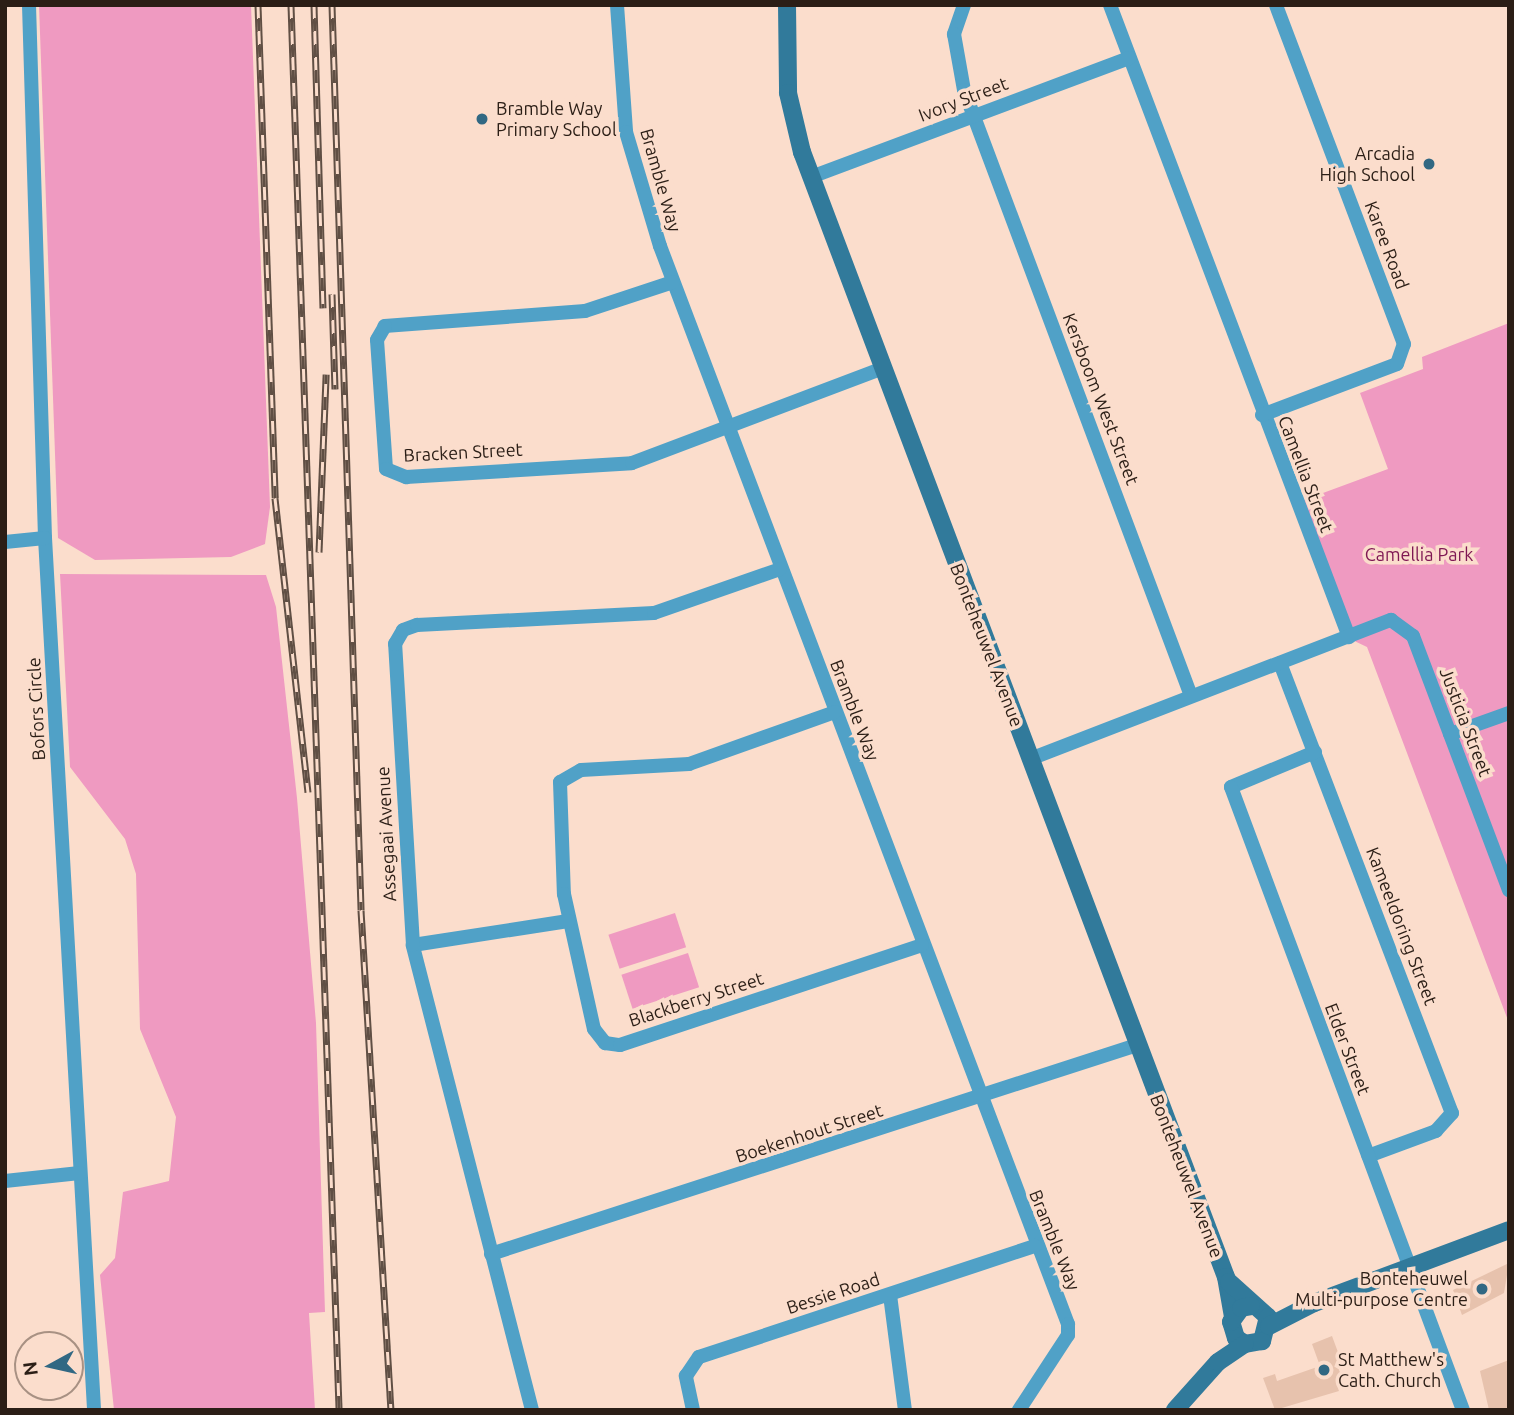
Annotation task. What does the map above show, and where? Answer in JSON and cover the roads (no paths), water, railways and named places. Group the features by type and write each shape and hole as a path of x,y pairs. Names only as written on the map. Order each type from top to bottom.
{"street":[{"name":"Bofors Circle","path":"29,5 45,538 94,1410"},
{"name":"Bramble Way","path":"617,5 626,132 673,282 1068,1335 1018,1410"},
{"name":"Bonteheuwel Avenue","path":"787,5 788,93 811,177 1226,1277 1232,1322"},
{"name":"Kersboom West Street","path":"964,5 954,34 974,115 1192,696"},
{"name":"Camellia Street","path":"1110,5 1262,415 1349,637"},
{"name":"Karee Road","path":"1262,415 1397,364 1404,344 1276,5"},
{"name":"Ivory Street","path":"811,177 1129,58"},
{"name":"Bracken Street","path":"673,282 585,311 385,326 377,340 386,470 405,477 617,465 728,427 883,368"},
{"path":"5,542 45,538"},
{"name":"Assegaai Avenue","path":"532,1410 413,945 395,644 403,630 654,612 780,569"},
{"name":"Justicia Street","path":"1349,637 1380,622 1404,624 1413,636 1507,883"},
{"path":"1030,759 1349,637"},
{"name":"Kameeldoring Street","path":"1280,663 1452,1113 1436,1131 1367,1156"},
{"name":"Blackberry Street","path":"835,712 689,764 581,770 565,776 558,800 568,921 594,1029 612,1045 922,945"},
{"path":"1450,734 1509,713"},
{"name":"Elder Street","path":"1315,752 1231,787 1463,1410"},
{"path":"413,945 568,921"},
{"name":"Boekenhout Street","path":"491,1254 1137,1045"},
{"path":"5,1181 80,1173"},
{"path":"1175,1410 1195,1385 1232,1322 1314,1303 1509,1230"},
{"name":"Bessie Road","path":"693,1410 685,1376 699,1357 1035,1246"},
{"name":"Bonteheuwel Avenue","path":"1226,1277 1261,1314"},
{"path":"890,1295 905,1410"},
{"path":"1195,1385 1245,1344 1262,1341 1261,1314"},
{"path":"1232,1322 1245,1344"}],"railway":[{"path":"258,5 275,498 308,792"},
{"path":"291,5 339,1410"},
{"path":"314,5 323,308"},
{"path":"332,5 361,910 391,1410"},
{"path":"332,294 335,389"},
{"path":"319,552 326,374"}],"place":[{"name":"Bramble Way Primary School","path":"482,119"},
{"name":"Arcadia High School","path":"1429,164"},
{"name":"Bonteheuwel Multi-purpose Centre","path":"1482,1289"},
{"name":"St Matthew's Cath. Church","path":"1324,1370"}],"park label":[{"name":"Camellia Park","path":"1419,554"}]}
